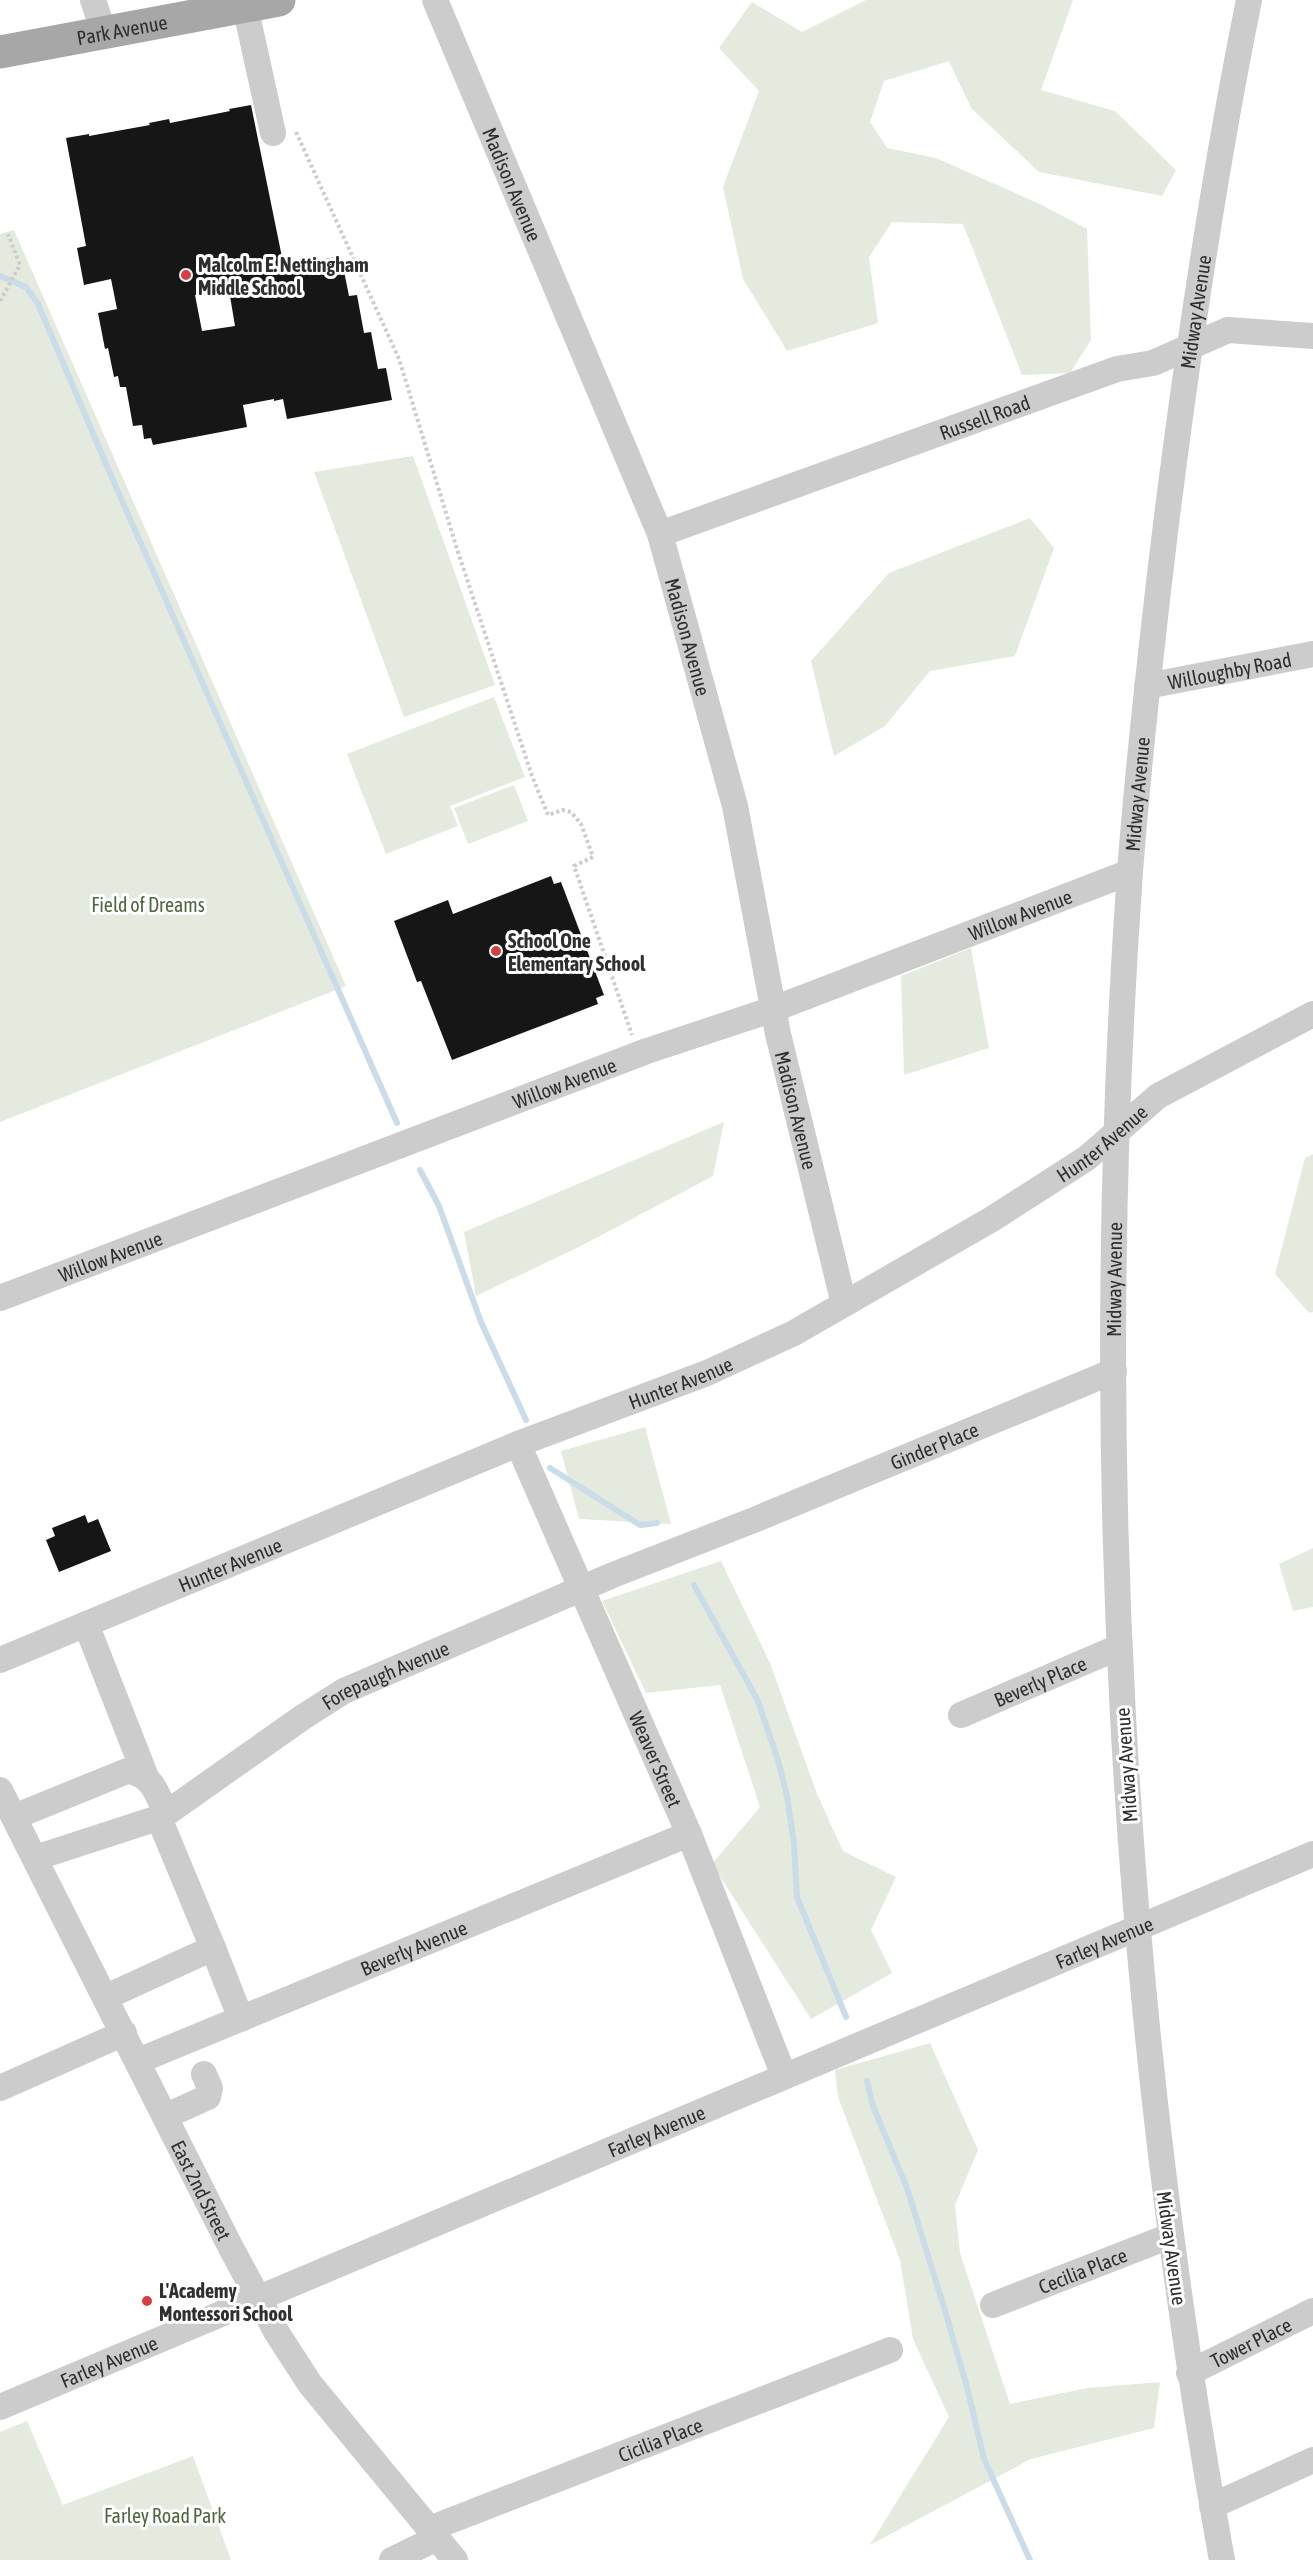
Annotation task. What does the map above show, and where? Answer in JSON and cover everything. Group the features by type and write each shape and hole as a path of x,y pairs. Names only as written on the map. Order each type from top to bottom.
{"main road":[{"name":"Park Avenue","path":"0,52 279,0"}],"street":[{"path":"93,0 104,33"},
{"name":"Madison Avenue","path":"435,0 660,534 735,806 778,1034 844,1304"},
{"name":"Midway Avenue","path":"1222,2560 1189,2373 1149,2056 1119,1647 1114,1371 1117,1132 1130,872 1147,686 1189,347 1249,0"},
{"path":"245,6 284,132"},
{"name":"Russell Road","path":"660,534 1117,369 1153,363 1228,330 1313,336"},
{"name":"Willoughby Road","path":"1147,686 1313,654"},
{"name":"Willow Avenue","path":"0,1298 647,1051 774,1009 1130,872"},
{"name":"Hunter Avenue","path":"0,1660 518,1444 707,1373 794,1333 992,1219 1087,1158 1158,1096 1313,1014"},
{"name":"Ginder Place","path":"754,1520 1114,1371"},
{"name":"Weaver Street","path":"518,1444 689,1834 784,2076"},
{"name":"Forepaugh Avenue","path":"35,1858 163,1816 303,1717 344,1691 582,1589 754,1520"},
{"path":"86,1624 146,1777"},
{"name":"Beverly Place","path":"961,1715 1119,1647"},
{"path":"14,1817 127,1771 140,1772 146,1777 155,1788 163,1816 241,2019"},
{"name":"East 2nd Street","path":"0,1790 277,2333 310,2384 455,2560"},
{"name":"Beverly Avenue","path":"138,2061 689,1834"},
{"name":"Farley Avenue","path":"0,2407 1313,1854"},
{"path":"106,1997 213,1948"},
{"path":"0,2088 124,2033"},
{"path":"166,2116 208,2097 210,2088 204,2074"},
{"name":"Cecilia Place","path":"993,2305 1170,2236"},
{"name":"Tower Place","path":"1189,2373 1313,2311"},
{"name":"Cicilia Place","path":"392,2560 433,2534 890,2350"},
{"path":"1212,2506 1313,2460"}],"path":[{"path":"284,132 399,358 461,560 532,776 548,815 562,810 572,812 581,824 593,856 574,866 633,1039"},
{"path":"0,301 20,265 8,234"}],"green space":[{"path":"866,0 1073,0 1041,90 1115,111 1176,170 1162,196 1039,172 971,108 949,61 884,81 870,122 887,148 936,158 1040,204 1087,229 1091,340 1070,373 1022,375 963,224 892,222 869,257 878,323 787,351 743,279 723,187 759,91 719,48 752,2 802,32"},
{"name":"Field of Dreams","path":"14,230 346,986 0,1122 0,234"},
{"path":"413,456 495,685 404,717 314,472"},
{"path":"1030,518 1054,548 1015,656 930,671 885,726 834,756 811,661 889,573"},
{"path":"494,697 525,777 450,806 458,826 386,854 347,754"},
{"path":"514,785 528,821 468,844 454,808"},
{"path":"971,948 989,1048 904,1075 901,976"},
{"path":"724,1122 713,1176 579,1247 476,1296 464,1232"},
{"path":"1313,1154 1313,1312 1309,1313 1275,1274 1305,1158"},
{"path":"645,1427 671,1524 579,1519 561,1451"},
{"path":"1313,1548 1313,1607 1293,1611 1279,1564"},
{"path":"721,1561 770,1663 817,1794 843,1851 896,1877 871,1930 892,1973 811,2019 712,1864 760,1807 720,1685 646,1693 602,1601"},
{"path":"930,2043 978,2150 955,2205 960,2253 1010,2404 1087,2388 1160,2382 1154,2428 1031,2459 870,2545 949,2417 913,2339 900,2260 838,2097 835,2070"},
{"name":"Farley Road Park","path":"27,2421 63,2505 193,2456 231,2560 0,2560 0,2432"}],"building":[{"name":"Malcolm E. Nettingham Middle School","path":"251,105 284,267 341,256 349,296 357,295 364,333 371,332 378,369 386,368 392,400 287,419 283,399 274,401 274,399 243,405 247,427 153,445 151,438 144,439 142,425 133,426 126,387 120,387 118,376 114,377 108,348 105,349 98,313 117,309 111,279 84,285 77,248 86,246 66,138 150,125 149,123 169,119 170,123 230,111 229,109","holes":["229,290 235,326 202,331 195,295"]},
{"name":"School One Elementary School","path":"551,876 554,884 561,882 604,995 596,998 598,1004 452,1060 421,981 417,982 394,921 448,900 453,914"},
{"path":"85,1515 88,1523 98,1519 111,1551 59,1572 46,1540 55,1536 52,1528"}],"waterway":[{"path":"0,276 26,287 38,304 112,478 397,1123"},
{"path":"420,1170 439,1206 481,1322 526,1420"},
{"path":"550,1468 640,1525 657,1523"},
{"path":"694,1585 758,1701 778,1760 787,1796 794,1844 797,1897 846,2017"},
{"path":"867,2081 873,2106 907,2188 943,2304 967,2387 984,2459 1030,2560"}],"place":[{"name":"Malcolm E. Nettingham Middle School","path":"186,275"},
{"name":"School One Elementary School","path":"496,951"},
{"name":"L'Academy Montessori School","path":"147,2301"}]}
